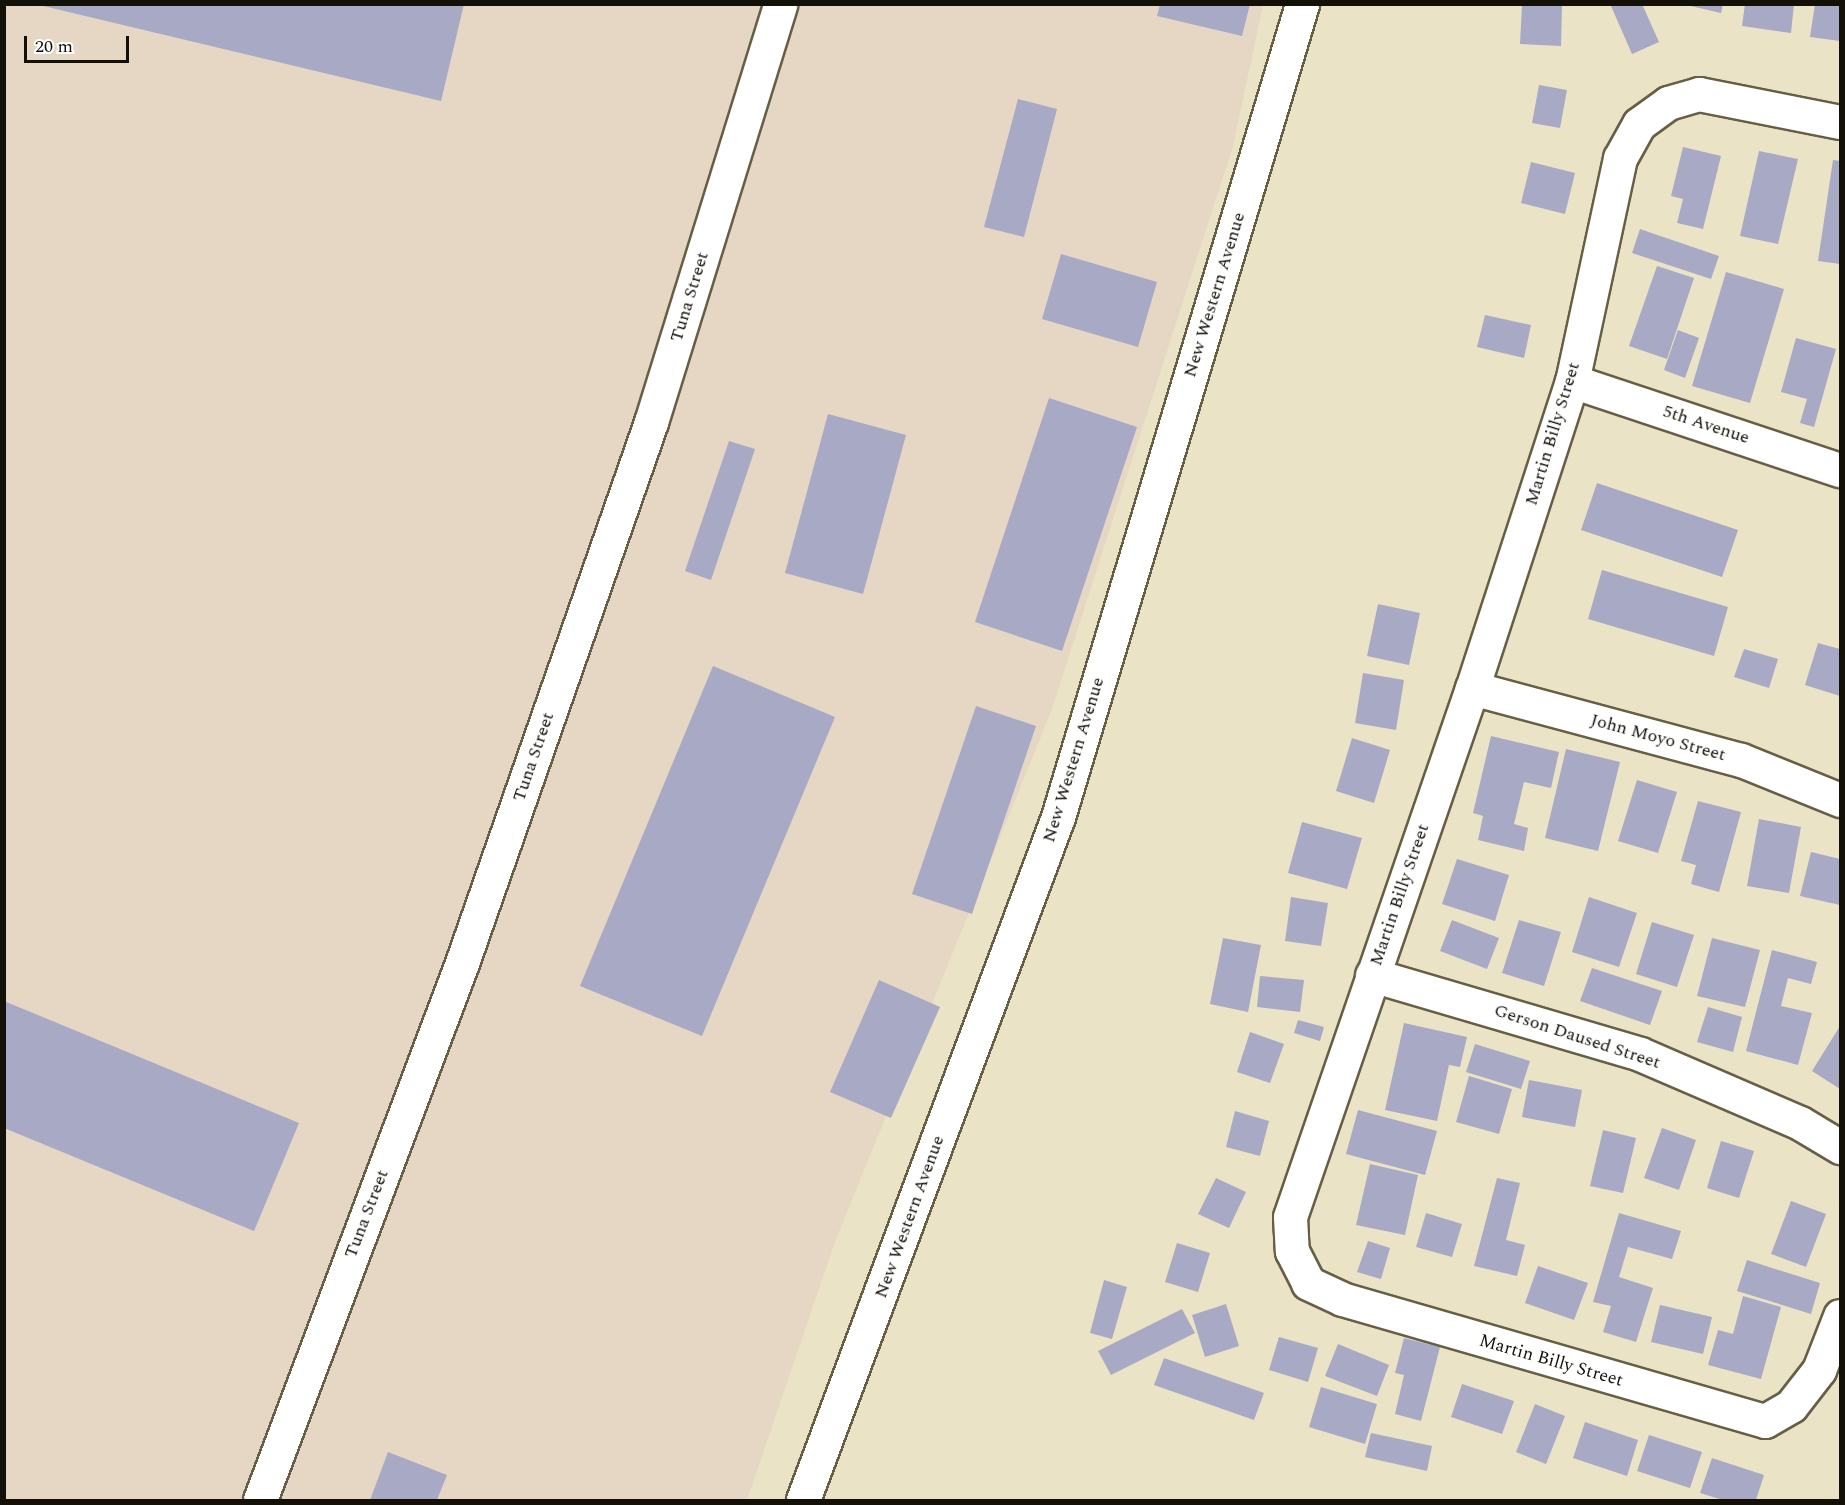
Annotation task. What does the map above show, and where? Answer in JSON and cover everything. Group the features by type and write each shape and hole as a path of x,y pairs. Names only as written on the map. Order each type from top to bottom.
{"street":[{"name":"Tuna Street","path":"260,1500 462,963 651,422 780,4"},
{"name":"New Western Avenue","path":"802,1500 1058,817 1302,4"},
{"name":"Martin Billy Street","path":"1840,122 1699,94 1668,104 1639,124 1620,158 1572,381 1472,688 1290,1217 1292,1251 1308,1283 1353,1303 1765,1421 1791,1406 1819,1370 1840,1316"},
{"name":"5th Avenue","path":"1572,381 1840,470"},
{"name":"John Moyo Street","path":"1472,688 1741,760 1840,800"},
{"name":"Gerson Daused Street","path":"1372,975 1640,1054 1800,1123 1840,1147"}],"shaded area":[{"path":"5,5 1263,5 1233,146 1051,712 836,1239 747,1500 5,1500"}],"building":[{"path":"35,4 464,4 441,101"},
{"path":"1160,4 1250,4 1242,36 1157,16"},
{"path":"1642,4 1659,42 1632,54 1611,6"},
{"path":"1682,4 1723,4 1721,13"},
{"path":"1745,4 1794,4 1791,33 1742,26"},
{"path":"1815,4 1840,4 1840,41 1810,37"},
{"path":"1522,5 1562,5 1561,46 1520,44"},
{"path":"1539,85 1567,90 1560,128 1532,123"},
{"path":"1018,99 1057,109 1024,237 984,227"},
{"path":"1683,147 1721,156 1703,229 1677,223 1683,199 1671,196"},
{"path":"1759,151 1798,159 1778,244 1740,236"},
{"path":"1833,160 1840,161 1840,264 1818,261"},
{"path":"1531,162 1575,173 1565,214 1521,203"},
{"path":"1640,229 1719,256 1711,279 1632,253"},
{"path":"1061,254 1157,282 1138,347 1042,319"},
{"path":"1657,266 1694,278 1667,359 1629,346"},
{"path":"1726,272 1784,289 1750,403 1692,386"},
{"path":"1485,315 1531,325 1524,358 1477,347"},
{"path":"1678,330 1699,338 1685,378 1664,370"},
{"path":"1796,338 1836,349 1814,427 1800,423 1807,399 1781,392"},
{"path":"1049,398 1137,427 1062,651 975,622"},
{"path":"828,414 906,435 863,594 785,573"},
{"path":"729,441 755,449 711,580 685,571"},
{"path":"1597,483 1738,530 1722,577 1581,530"},
{"path":"1602,570 1728,607 1714,656 1588,619"},
{"path":"1378,604 1420,613 1409,665 1367,656"},
{"path":"1818,643 1840,649 1840,696 1805,685"},
{"path":"1744,649 1778,659 1769,688 1734,677"},
{"path":"713,666 835,717 702,1036 580,986"},
{"path":"1363,673 1404,680 1396,730 1355,723"},
{"path":"976,706 1036,726 972,914 912,894"},
{"path":"1491,736 1559,752 1551,788 1524,782 1514,824 1528,828 1524,851 1478,840 1483,816 1473,813"},
{"path":"1352,738 1390,750 1374,803 1336,791"},
{"path":"1566,749 1620,762 1598,851 1545,838"},
{"path":"1637,780 1677,792 1658,853 1618,841"},
{"path":"1698,801 1741,812 1719,892 1691,884 1696,865 1681,861"},
{"path":"1759,819 1801,827 1789,893 1747,886"},
{"path":"1302,822 1362,838 1347,889 1288,873"},
{"path":"1811,852 1840,859 1840,905 1800,896"},
{"path":"1457,859 1509,875 1495,921 1442,904"},
{"path":"1291,897 1328,903 1321,946 1285,941"},
{"path":"1589,897 1637,913 1619,967 1572,952"},
{"path":"1452,920 1499,938 1487,969 1440,951"},
{"path":"1519,920 1561,932 1544,986 1502,973"},
{"path":"1652,922 1694,935 1677,987 1636,974"},
{"path":"1223,938 1261,945 1248,1012 1210,1004"},
{"path":"1712,938 1760,950 1745,1007 1697,996"},
{"path":"1772,950 1817,962 1811,984 1788,978 1781,1006 1812,1013 1798,1065 1746,1051"},
{"path":"1592,968 1662,991 1650,1025 1580,1001"},
{"path":"1260,976 1304,980 1300,1012 1257,1007"},
{"path":"879,980 940,1007 891,1118 830,1092"},
{"path":"4,1001 299,1123 254,1231 4,1128"},
{"path":"1708,1007 1742,1017 1733,1052 1697,1042"},
{"path":"1298,1020 1324,1027 1320,1041 1294,1033"},
{"path":"1404,1023 1467,1037 1460,1067 1449,1065 1437,1121 1385,1110"},
{"path":"1840,1026 1840,1089 1812,1071"},
{"path":"1250,1032 1284,1044 1270,1083 1237,1072"},
{"path":"1475,1044 1530,1061 1521,1089 1466,1072"},
{"path":"1469,1076 1512,1089 1499,1134 1456,1122"},
{"path":"1529,1080 1582,1090 1575,1127 1522,1117"},
{"path":"1358,1110 1437,1131 1425,1175 1346,1154"},
{"path":"1235,1111 1269,1121 1260,1156 1226,1147"},
{"path":"1662,1128 1696,1140 1679,1190 1644,1178"},
{"path":"1603,1130 1636,1138 1623,1193 1590,1186"},
{"path":"1721,1141 1754,1151 1739,1198 1707,1188"},
{"path":"1370,1164 1418,1175 1405,1235 1356,1225"},
{"path":"1216,1178 1246,1192 1229,1228 1198,1214"},
{"path":"1497,1178 1520,1183 1506,1240 1525,1245 1517,1276 1474,1266"},
{"path":"1791,1201 1826,1214 1806,1267 1771,1254"},
{"path":"1426,1213 1462,1224 1452,1257 1416,1247"},
{"path":"1619,1213 1681,1231 1672,1259 1628,1247 1619,1277 1653,1288 1636,1342 1603,1332 1611,1306 1593,1302"},
{"path":"1368,1241 1390,1248 1381,1279 1357,1272"},
{"path":"1177,1243 1210,1253 1198,1292 1165,1282"},
{"path":"1747,1260 1820,1283 1811,1314 1737,1291"},
{"path":"1538,1266 1588,1283 1574,1320 1525,1303"},
{"path":"1104,1280 1127,1287 1112,1339 1090,1333"},
{"path":"1743,1296 1781,1307 1761,1379 1708,1365 1718,1330 1733,1334"},
{"path":"1226,1304 1239,1346 1205,1357 1192,1315"},
{"path":"1660,1305 1712,1317 1703,1354 1651,1342"},
{"path":"1182,1309 1195,1333 1111,1375 1098,1351"},
{"path":"1279,1337 1318,1348 1308,1382 1269,1370"},
{"path":"1404,1338 1440,1347 1421,1421 1395,1414 1404,1375 1395,1373"},
{"path":"1338,1344 1389,1365 1377,1396 1325,1376"},
{"path":"1164,1358 1264,1393 1254,1420 1154,1385"},
{"path":"1462,1384 1514,1401 1502,1434 1451,1417"},
{"path":"1321,1387 1377,1404 1365,1444 1309,1427"},
{"path":"1535,1404 1565,1416 1546,1464 1516,1452"},
{"path":"1585,1422 1638,1440 1627,1476 1573,1458"},
{"path":"1371,1433 1432,1446 1427,1471 1365,1457"},
{"path":"1649,1435 1702,1452 1690,1488 1637,1471"},
{"path":"388,1452 447,1475 437,1500 370,1500"},
{"path":"1712,1458 1764,1475 1756,1500 1723,1500 1700,1493"}]}
